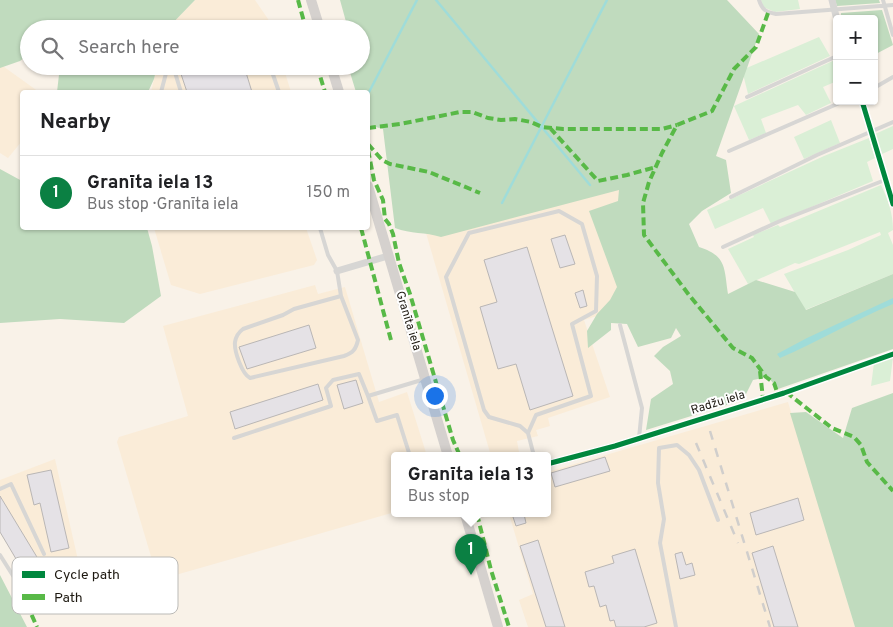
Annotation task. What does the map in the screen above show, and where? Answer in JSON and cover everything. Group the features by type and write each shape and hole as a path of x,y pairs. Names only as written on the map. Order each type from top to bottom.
{"main road":[{"path":"311,0 317,20"},
{"path":"334,75 338,90"},
{"name":"Granīta iela","path":"370,193 447,452"},
{"path":"466,517 498,627"}],"street":[{"path":"832,0 836,15"},
{"path":"863,105 893,204"},
{"path":"337,271 388,256"},
{"name":"Radžu iela","path":"551,463 784,393 893,354"}],"lane":[{"path":"759,0 761,8 767,13 776,14 893,5"},
{"path":"883,0 893,35"},
{"path":"747,97 833,58"},
{"path":"162,90 166,75"},
{"path":"176,75 180,90"},
{"path":"273,75 277,90"},
{"path":"878,86 893,77"},
{"path":"728,151 835,105"},
{"path":"731,197 817,155 893,122"},
{"path":"723,247 780,221 885,180"},
{"path":"528,433 536,415 592,396 572,324 596,310 597,276 582,224 559,211 469,233 446,277 484,410 489,416 520,426 528,433 533,452"},
{"path":"321,230 328,255 337,271 341,296 358,340 354,351 344,356 250,378 245,376 235,344 243,329 283,315 291,310 341,296"},
{"path":"620,325 642,408 639,438"},
{"path":"234,438 331,406 326,388 333,380 359,374 377,422 397,415 409,452"},
{"path":"368,396 425,379"},
{"path":"676,627 660,543 664,519 658,483 660,448 677,445 689,454 699,470 718,520"},
{"path":"0,488 11,484 44,554"},
{"path":"0,555 12,574"}],"shaded area":[{"path":"195,0 255,0 268,20 176,20"},
{"path":"0,64 36,90 20,90 20,143 8,158 0,153"},
{"path":"155,75 286,75 290,90 151,90"},
{"path":"624,179 657,298 584,320 610,397 548,418 550,426 536,430 538,436 517,441 519,452 490,452 426,233"},
{"path":"155,230 307,230 317,260 314,265 200,294 171,285"},
{"path":"315,285 318,294 345,287 379,402 407,392 426,452 391,452 391,513 178,574 178,557 151,557 117,442 119,437 188,416 163,326"},
{"path":"788,402 855,627 528,627 519,600 533,594 510,517 551,517 551,471"},
{"path":"55,459 77,557 15,557 0,532 0,480"}],"green space":[{"path":"0,0 195,0 176,20 20,20 20,61 0,68"},
{"path":"340,0 727,0 759,34 716,156 726,160 731,193 702,211 689,224 699,247 715,254 719,259 724,270 728,294 756,280 795,292 806,310 893,274 893,349 778,389 768,377 753,380 743,400 646,430 651,399 673,384 670,371 654,356 663,347 681,336 676,328 671,338 638,347 627,324 611,323 611,330 588,348 587,331 597,314 610,300 617,287 589,211 618,201 619,190 441,237 395,228 383,129 370,126 370,90 355,90 351,75 370,75 370,20 346,20"},
{"path":"761,0 798,0 800,9 775,12 763,7"},
{"path":"835,0 879,0 880,3 837,6"},
{"path":"882,10 893,45 878,53 878,15 841,15 841,13"},
{"path":"819,37 830,56 748,94 742,70"},
{"path":"833,61 833,83 823,87 831,103 806,115 798,105 761,119 766,133 749,140 734,106"},
{"path":"59,75 155,75 149,90 57,90"},
{"path":"831,120 840,143 804,159 794,137"},
{"path":"893,126 893,149 882,154 875,134"},
{"path":"869,138 875,158 867,162 873,181 771,224 763,208 715,229 707,210 824,156"},
{"path":"0,169 20,180 20,230 148,230 161,296 124,323 60,319 0,323"},
{"path":"881,185 888,201 892,218 893,230 888,233 893,245 893,274 805,310 784,274 848,250 881,235 880,232 799,264 795,263 748,284 728,249 754,237 753,235 778,225 780,227"},
{"path":"893,357 890,381 871,386 874,363"},
{"path":"893,393 893,627 855,627 790,413 806,412 843,438 852,408"},
{"path":"0,575 12,598 12,614 20,614 27,627 0,627"}],"water":[{"path":"893,298 893,304 780,358 777,354 807,338"}],"building":[{"path":"181,75 247,75 251,90 186,90"},
{"path":"565,235 575,264 560,268 551,239"},
{"path":"527,247 573,396 530,410 516,364 498,369 480,307 497,302 484,260"},
{"path":"583,290 587,306 580,308 575,293"},
{"path":"309,325 316,348 247,369 239,347"},
{"path":"356,380 363,403 344,409 337,385"},
{"path":"318,384 323,400 235,429 230,412"},
{"path":"605,457 610,471 555,487 551,473"},
{"path":"51,470 69,548 51,552 40,503 34,505 27,475"},
{"path":"0,496 37,557 15,557 0,532"},
{"path":"798,498 804,520 756,535 750,513"},
{"path":"513,517 525,517 526,523 516,526"},
{"path":"538,540 565,627 546,627 520,546"},
{"path":"773,546 798,627 774,627 752,553"},
{"path":"635,549 657,623 644,627 616,627 614,620 610,621 606,605 600,607 594,586 589,587 585,572 614,563 612,556"},
{"path":"682,552 686,565 692,563 695,575 680,579 675,554"}],"waterway":[{"path":"370,90 417,0"},
{"path":"436,0 590,185"},
{"path":"502,203 607,0"}],"railway":[{"path":"710,431 770,627"},
{"path":"696,443 738,543"}],"marked path":[{"path":"298,0 304,20"},
{"path":"768,13 756,47 734,69 712,111 677,125 649,182 643,203 644,235 689,295 733,348 752,358 766,377 774,383 778,395"},
{"path":"320,75 324,90"},
{"path":"370,128 460,112 472,112 488,118 501,120 515,119 531,122 542,127 563,129 662,129 677,125"},
{"path":"550,128 598,181 656,167"},
{"path":"370,146 382,160 390,164 429,172 480,193"},
{"path":"370,160 374,180 383,200 385,219 393,234 399,263 458,452"},
{"path":"362,230 392,344"},
{"path":"760,371 763,399"},
{"path":"786,392 832,428 854,437 861,445 867,462 893,491"},
{"path":"478,517 491,570 509,627"},
{"path":"31,614 37,627"}],"cycle path":[{"path":"863,105 893,204"},
{"path":"551,463 615,446 784,393 893,354"}],"place":[{"name":"Granīta iela 13","path":"471,575"}]}
